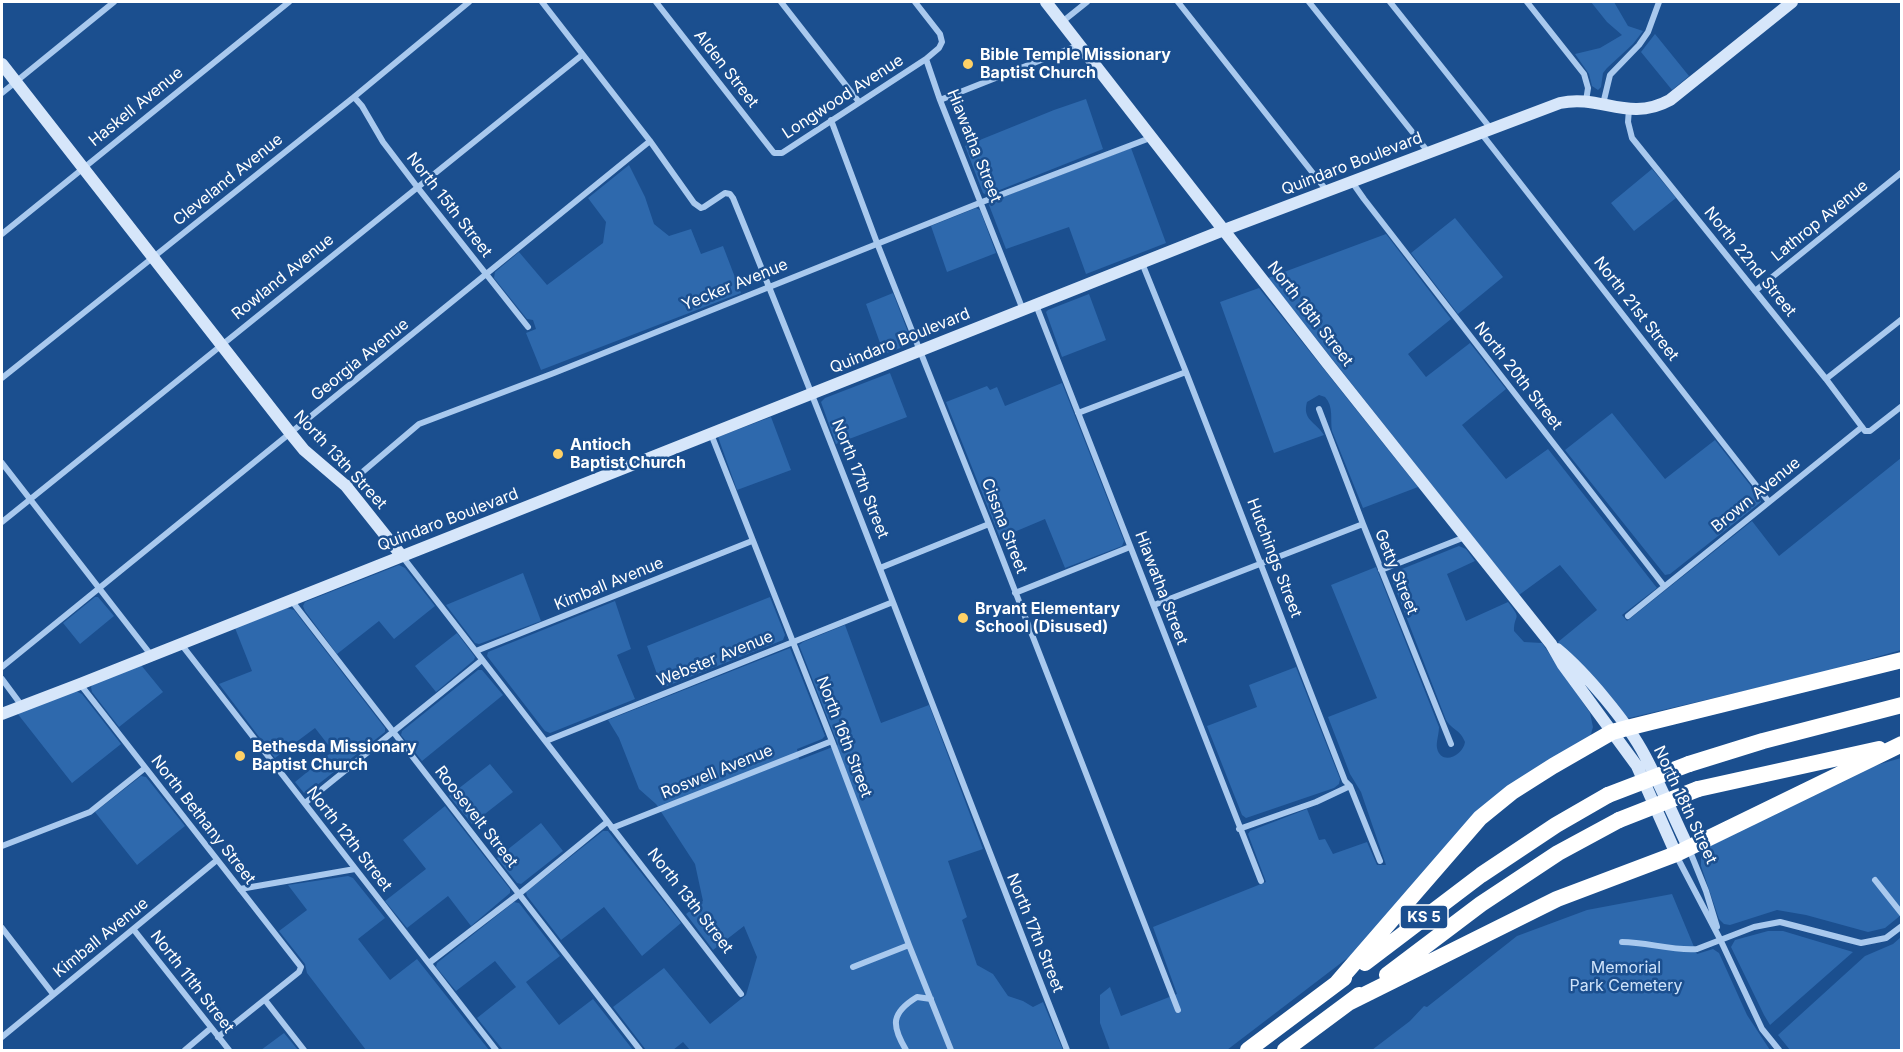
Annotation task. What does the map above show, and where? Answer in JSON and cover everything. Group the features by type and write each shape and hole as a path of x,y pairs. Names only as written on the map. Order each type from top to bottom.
{"highway":[{"path":"1336,984 1480,818 1512,792 1553,766 1619,730 1902,660"},
{"path":"1824,725 1902,697"},
{"name":"KS 5","path":"1248,1050 1481,875 1556,825 1608,795 1689,764 1763,741 1902,705"},
{"path":"1350,1002 1557,899 1682,852 1902,744"},
{"name":"KS 5","path":"1285,1050 1491,898 1557,853 1618,820 1698,789 1902,744"}],"main road":[{"name":"North 18th Street","path":"1046,2 1150,138 1465,537 1551,644 1572,661 1619,730 1644,754 1682,852"},
{"name":"Quindaro Boulevard","path":"2,714 1224,230 1560,103 1572,100 1586,101 1645,110 1659,107 1792,2"},
{"name":"North 13th Street","path":"2,64 304,450 346,486 401,555"}],"street":[{"path":"2,93 114,2"},
{"name":"Cleveland Avenue","path":"2,378 354,97 469,2"},
{"name":"North 17th Street","path":"542,2 650,141 694,203 705,207 725,193 730,194 812,394 1067,1050"},
{"name":"Alden Street","path":"656,2 774,153"},
{"path":"781,2 859,102"},
{"path":"915,2 940,34 942,42 939,48 926,59"},
{"path":"1062,22 1087,2"},
{"path":"1178,2 1327,191"},
{"path":"1309,2 1429,153"},
{"name":"North 21st Street","path":"1390,2 1769,502"},
{"path":"1527,2 1584,74 1588,88 1586,101"},
{"path":"1603,105 1610,75 1639,45 1648,32 1659,2"},
{"name":"Haskell Avenue","path":"2,234 285,3"},
{"path":"940,100 1079,45"},
{"name":"Rowland Avenue","path":"2,522 582,55"},
{"name":"Longwood Avenue","path":"774,153 782,153 926,59"},
{"name":"Hiawatha Street","path":"926,59 1023,310"},
{"name":"North 15th Street","path":"354,97 383,142 528,327"},
{"name":"North 22nd Street","path":"1629,109 1628,122 1632,138 1862,427"},
{"name":"Cissna Street","path":"831,120 877,243 1178,1010"},
{"name":"Yecker Avenue","path":"346,486 419,424 554,373 981,202 1150,138"},
{"name":"Georgia Avenue","path":"2,667 650,141"},
{"name":"Lathrop Avenue","path":"1755,291 1902,172"},
{"name":"North 20th Street","path":"1352,182 1664,586"},
{"name":"Hutchings Street","path":"1142,263 1262,564 1345,781 1350,786 1380,861"},
{"name":"Hiawatha Street","path":"1036,305 1261,881"},
{"path":"1826,379 1902,319"},
{"path":"1078,414 1186,372"},
{"name":"Brown Avenue","path":"1628,616 1862,427 1865,431 1870,431 1902,406"},
{"name":"Getty Street","path":"1319,409 1451,744"},
{"name":"North 16th Street","path":"711,434 951,1050"},
{"path":"2,463 151,655"},
{"path":"880,568 989,524"},
{"path":"1154,605 1363,524"},
{"path":"1381,570 1465,537"},
{"name":"Kimball Avenue","path":"476,651 752,541"},
{"path":"1015,593 1130,547"},
{"name":"North 13th Street","path":"401,555 741,994"},
{"name":"Roosevelt Street","path":"291,600 640,1050"},
{"name":"Webster Avenue","path":"546,741 893,602"},
{"name":"North 12th Street","path":"180,643 496,1050"},
{"path":"305,803 482,660"},
{"path":"2,680 21,706"},
{"name":"North Bethany Street","path":"80,684 301,967 299,972 265,1000"},
{"name":"Roswell Avenue","path":"429,963 610,825 832,741"},
{"path":"2,846 90,812 145,768"},
{"path":"1239,829 1299,809 1350,786"},
{"name":"North 18th Street","path":"1682,852 1762,1029 1779,1050"},
{"name":"North 18th Street","path":"1682,852 1706,891 1720,939"},
{"name":"Kimball Avenue","path":"2,1037 217,860"},
{"path":"240,889 355,869"},
{"path":"1875,880 1902,914"},
{"path":"1622,942 1639,942 1687,950 1697,949 1754,927 1780,921 1861,943 1886,938 1902,926"},
{"path":"2,928 53,994"},
{"name":"North 11th Street","path":"134,930 229,1050"},
{"path":"853,967 909,945"},
{"path":"906,1050 896,1032 897,1016 901,1008 917,998 931,999"},
{"path":"219,1037 265,1000 304,1050"},
{"path":"185,1050 211,1028"}],"green space":[{"path":"1591,2 1614,2 1628,26 1643,31 1603,73 1601,87 1598,90 1592,86 1589,74 1575,54 1600,48 1622,35 1607,22"},
{"path":"1655,34 1689,76 1672,90 1641,52"},
{"path":"1086,99 1103,149 987,195 983,193 965,146"},
{"path":"1131,148 1166,243 1086,274 1069,227 1006,249 989,205 990,202"},
{"path":"629,165 645,197 654,224 669,236 691,229 701,254 723,246 741,293 541,370 526,333 536,329 533,320 527,319 494,278 495,272 519,252 547,285 603,243 606,222 588,198"},
{"path":"1652,169 1676,198 1634,231 1611,203"},
{"path":"976,208 980,210 996,253 947,272 931,226"},
{"path":"1455,218 1503,277 1458,314 1411,253"},
{"path":"1386,234 1451,319 1408,354 1426,377 1470,343 1506,389 1462,425 1506,479 1548,449 1657,588 1622,615 1627,621 1752,521 1779,556 1901,458 1901,650 1820,673 1629,718 1621,714 1558,642 1597,610 1560,565 1519,595 1268,278"},
{"path":"1259,288 1418,487 1363,508 1332,431 1330,405 1325,397 1319,395 1307,402 1306,413 1324,435 1274,453 1220,302"},
{"path":"893,293 911,340 906,346 884,354 866,304"},
{"path":"1089,294 1106,340 1062,357 1046,312"},
{"path":"890,373 907,417 836,444 821,402 825,398"},
{"path":"1062,383 1124,541 1122,546 1065,568 1045,519 1000,538 946,402 987,386 990,390 997,387 1005,406"},
{"path":"1612,413 1665,479 1715,440 1761,502 1670,574 1665,575 1565,450"},
{"path":"771,417 791,470 737,490 718,437"},
{"path":"1459,546 1466,549 1475,561 1447,574 1466,621 1508,602 1517,617 1514,631 1524,642 1542,643 1590,713 1593,727 1587,740 1527,776 1358,950 1227,1050 1110,1050 1100,1023 1100,995 1110,987 1121,1016 1177,994 1153,927 1266,882 1248,834 1250,831 1307,809 1319,840 1325,839 1333,854 1367,842 1377,865 1386,865 1361,792 1350,774 1328,717 1377,698 1331,585 1376,567 1439,727 1437,748 1439,753 1443,757 1452,757 1460,751 1465,742 1461,734 1446,720 1392,580 1397,571"},
{"path":"399,565 405,568 435,606 394,639 379,621 337,654 305,611 303,606 305,602"},
{"path":"523,573 541,621 479,644 475,643 446,605"},
{"path":"98,597 114,616 80,644 63,623"},
{"path":"770,597 785,635 783,640 662,688 647,646"},
{"path":"615,601 631,649 617,655 635,699 550,733 545,731 487,656 488,652"},
{"path":"287,608 294,610 385,728 385,732 307,793 304,793 295,782 333,751 315,728 275,758 219,684 252,671 235,628"},
{"path":"845,625 881,723 929,705 983,849 948,861 967,917 962,920 977,965 993,974 1008,996 1033,1007 1043,1002 1063,1050 690,1050 683,1042 673,1050 646,1050 613,1007 664,968 710,1024 746,995 757,957 744,926 713,950 686,914 703,901 695,864 656,804 639,789 619,738 608,720 790,648 825,736 797,749 799,760 838,745 799,645"},
{"path":"457,633 475,657 474,660 436,692 415,666"},
{"path":"141,665 163,692 119,727 92,692 91,687 93,684"},
{"path":"1296,667 1340,779 1339,784 1334,788 1246,818 1242,815 1207,726 1257,707 1249,685"},
{"path":"478,670 482,670 503,695 422,761 401,735 402,731"},
{"path":"76,691 82,694 121,744 72,783 17,713"},
{"path":"1901,758 1901,915 1885,928 1868,932 1806,915 1777,910 1730,925 1724,924 1719,919 1701,866 1701,856 1706,848 1870,767"},
{"path":"490,764 513,792 472,824 449,796"},
{"path":"141,776 146,777 185,826 137,865 95,812"},
{"path":"445,806 510,889 510,893 471,926 448,896 407,928 385,901 426,869 403,840"},
{"path":"541,823 563,851 521,884 517,883 497,858"},
{"path":"603,831 608,831 681,923 642,956 604,907 561,940 527,896 526,892"},
{"path":"348,876 353,878 385,918 358,939 390,980 417,959 489,1050 366,1050 307,973 305,964 279,931 307,910 288,885"},
{"name":"Memorial Park Cemetery","path":"1672,894 1697,954 1713,949 1719,953 1747,1015 1770,1050 1372,1050 1410,1021 1424,1006 1427,1007 1517,936 1587,910"},
{"path":"514,902 519,903 560,956 526,982 559,1025 593,999 633,1050 503,1050 477,1018 516,987 495,961 456,991 436,967 437,963"},
{"path":"1768,931 1783,931 1853,952 1770,1025 1731,947 1735,940"},
{"path":"1901,937 1901,1050 1790,1050 1778,1035 1865,956 1893,944"},
{"path":"284,1033 298,1050 261,1050"}],"place":[{"name":"Bible Temple Missionary Baptist Church","path":"968,64"},
{"name":"Antioch Baptist Church","path":"558,454"},
{"name":"Bryant Elementary School (Disused)","path":"963,618"},
{"name":"Bethesda Missionary Baptist Church","path":"240,756"}]}
